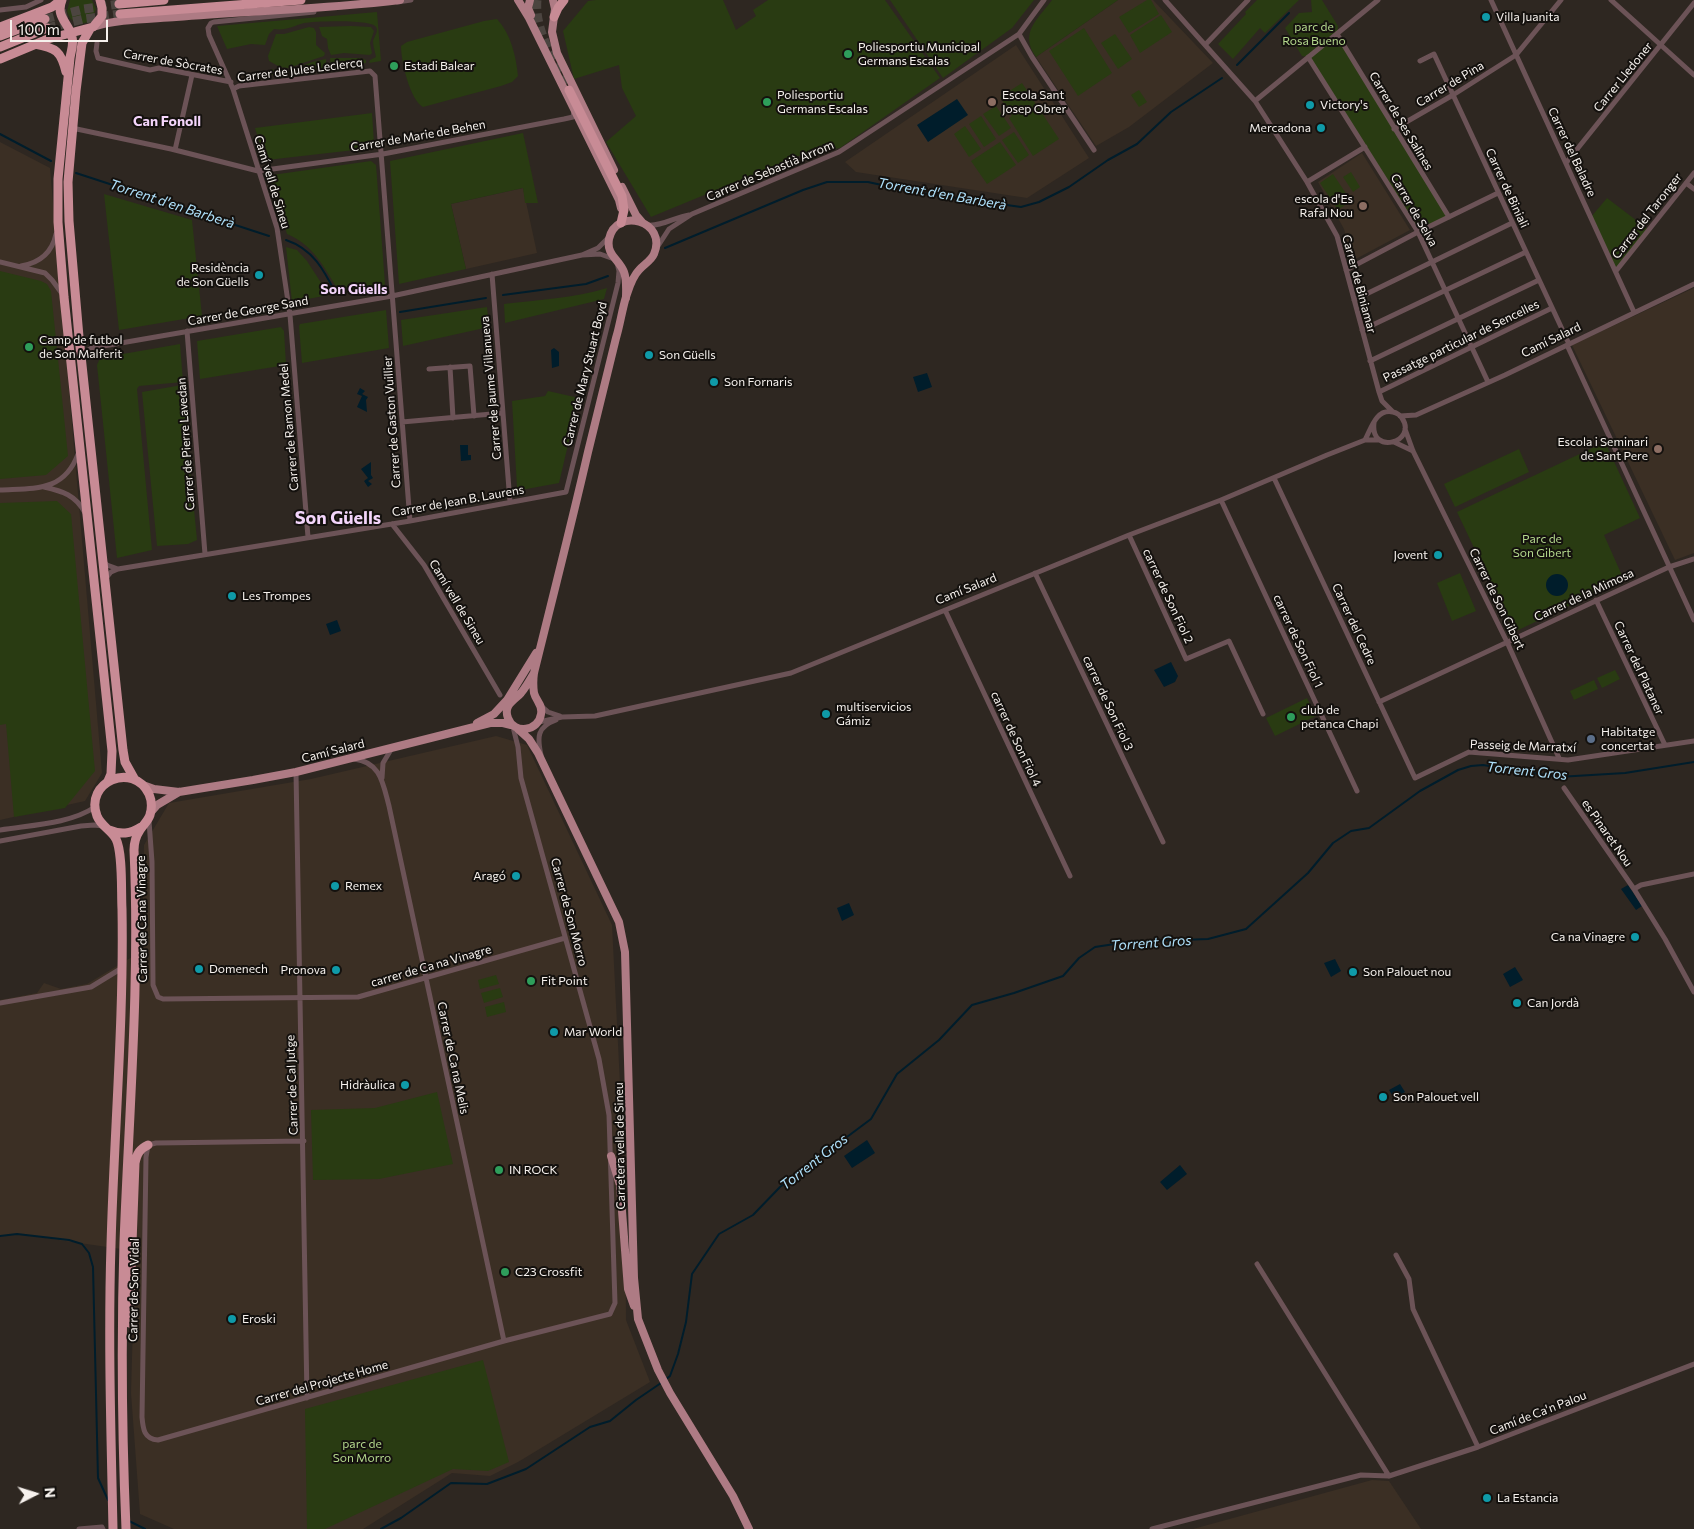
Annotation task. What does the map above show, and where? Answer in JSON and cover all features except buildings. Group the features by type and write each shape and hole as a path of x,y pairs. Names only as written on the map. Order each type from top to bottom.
{"highway":[{"path":"0,27 52,8 62,0"},
{"path":"62,0 60,15 72,29 73,45 59,164 58,222 64,297 112,751 111,774 100,790 95,807 99,820 118,843 120,854 122,968 111,1246 109,1375 113,1523 103,1528"},
{"path":"100,0 102,16 83,38 81,48 68,182 69,221 79,337 125,762 135,780"},
{"path":"164,0 119,9 301,0"},
{"path":"554,17 564,0"},
{"path":"0,36 45,19"},
{"path":"0,47 47,28"},
{"path":"0,58 72,29 91,28"},
{"path":"35,44 49,47 58,52 64,62 68,78"},
{"path":"566,88 622,196 624,210 615,229"},
{"path":"106,828 117,833 126,834 134,832 141,827 150,815 150,798 143,786 135,780 124,777 108,781"},
{"path":"126,1529 123,1373 124,1245 135,994 134,850 141,827"},
{"path":"123,1373 130,1308 135,1163 137,1154 148,1145"}],"main road":[{"path":"91,28 105,24 140,20 400,0"},
{"path":"518,0 566,88"},
{"path":"530,0 528,8 554,61 574,110 619,200 620,214 610,251 625,276 626,298"},
{"path":"534,673 518,696 510,702 507,710 508,718 514,727 528,729 538,723 542,712 534,690 534,673 626,298 636,274 652,258 655,252 655,239 632,207 559,58 552,32 555,5 553,0"},
{"path":"615,229 632,220 644,223"},
{"path":"616,261 628,268 644,265"},
{"path":"464,730 494,714 500,708 541,645"},
{"path":"518,696 526,695 538,703"},
{"name":"Camí Salard","path":"490,723 507,710"},
{"name":"Camí Salard","path":"143,786 179,792 296,772 490,723 503,723 514,727"},
{"name":"Carretera vella de Sineu","path":"538,723 534,739 538,753"},
{"name":"Carretera vella de Sineu","path":"514,727 529,739 538,753 619,922 625,952 634,1278 638,1319 658,1370 670,1393 733,1496 749,1529"},
{"name":"Camí Salard","path":"150,815 158,805 179,792"},
{"path":"611,1156 620,1185 628,1289 638,1319"}],"street":[{"path":"0,10 26,7 41,0"},
{"name":"Camí vell de Sineu","path":"290,315 277,228 231,82 208,32 209,26 214,22 362,7 411,0"},
{"name":"Carrer de Sebastià Arrom","path":"655,252 661,239 669,229 692,214 839,152 962,73 1019,34 1044,0"},
{"path":"1205,45 1248,0"},
{"path":"1255,101 1378,0"},
{"name":"Carrer del Baladre","path":"1491,0 1634,312"},
{"name":"Carrer de Pina","path":"1394,129 1453,95 1516,55 1560,0"},
{"path":"1611,0 1694,75"},
{"name":"Carrer de Biniamar","path":"1167,1 1255,101 1307,182 1337,236 1382,402 1379,415"},
{"name":"Carrer Lledoner","path":"1566,163 1694,3"},
{"path":"1019,34 1032,57 1094,150"},
{"name":"Carrer de Ses Salines","path":"1337,34 1448,217"},
{"name":"Carrer de Sòcrates","path":"97,43 96,51 98,58 150,70 159,68 231,82"},
{"name":"Carrer de Biniali","path":"1420,61 1434,54 1694,620"},
{"name":"Carrer de Selva","path":"1308,57 1418,232 1488,382"},
{"name":"Carrer de Jules Leclercq","path":"233,89 239,86 370,71 375,76 383,154"},
{"path":"175,150 192,75"},
{"name":"Carrer de Marie de Behen","path":"258,171 383,154 564,120 573,117 574,110"},
{"path":"72,128 175,150 258,171"},
{"path":"1307,182 1365,147"},
{"path":"383,154 392,296"},
{"name":"Carrer del Taronger","path":"1616,271 1694,173"},
{"path":"1686,183 1694,189"},
{"path":"1346,270 1498,193"},
{"name":"Carrer de Sebastià Arrom","path":"644,223 655,225 680,216 692,214"},
{"path":"18,266 31,264 44,258 55,240 58,222"},
{"path":"1354,300 1512,223"},
{"path":"582,256 598,248 615,229"},
{"path":"1362,330 1526,252"},
{"path":"582,256 600,254 616,261"},
{"name":"Carrer de George Sand","path":"92,348 392,296 582,256"},
{"name":"Carrer de Mary Stuart Boyd","path":"566,492 618,283 619,271 616,261"},
{"path":"0,262 45,273 64,297"},
{"name":"Carrer de Jaume Villanueva","path":"492,274 510,502"},
{"path":"1370,361 1539,280"},
{"name":"Camí Salard","path":"1400,416 1416,415 1694,284"},
{"name":"Carrer de Gaston Vuillier","path":"392,296 410,521"},
{"name":"Passatge particular de Sencelles","path":"1379,392 1552,308"},
{"name":"Carrer de Ramon Medel","path":"290,315 308,537"},
{"name":"Carrer de Pierre Lavedan","path":"187,331 205,554"},
{"path":"79,337 87,346 92,348"},
{"path":"82,362 87,351 92,348"},
{"path":"430,368 470,366 474,416"},
{"path":"450,367 453,418"},
{"path":"1382,402 1400,416 1405,428 1402,437 1394,442"},
{"path":"1365,440 1379,415 1383,412 1392,411"},
{"path":"402,422 503,413"},
{"name":"Camí Salard","path":"1405,428 1416,415"},
{"path":"1374,423 1374,432 1380,440 1394,442 1413,451"},
{"name":"Carrer de Son Gibert","path":"1405,428 1413,451 1507,642 1559,758"},
{"name":"Camí Salard","path":"538,723 562,717 595,716 790,673 1128,535 1221,500 1365,440 1380,440"},
{"path":"0,490 43,487 61,480 68,474 75,463 80,448"},
{"name":"Carrer del Cedre","path":"1274,478 1415,778"},
{"path":"43,487 70,495 82,508 88,519"},
{"name":"Carrer de Jean B. Laurens","path":"118,569 410,521 566,492"},
{"name":"carrer de Son Fiol 1","path":"1221,500 1357,791"},
{"name":"Camí vell de Sineu","path":"392,524 424,565 500,694"},
{"name":"carrer de Son Fiol 2","path":"1128,535 1186,659 1229,641 1263,714"},
{"name":"Carrer de la Mimosa","path":"1380,702 1596,600 1669,567 1694,558"},
{"path":"103,561 107,565 118,569"},
{"path":"105,579 111,572 118,569"},
{"name":"carrer de Son Fiol 3","path":"1035,573 1163,842"},
{"name":"Carrer del Plataner","path":"1596,600 1665,745"},
{"name":"carrer de Son Fiol 4","path":"945,610 1070,876"},
{"name":"Camí Salard","path":"538,703 552,714 562,717"},
{"path":"543,764 538,744 541,729 547,723 571,717"},
{"name":"Carrer de Son Morro","path":"514,727 522,778 599,1058 609,1115 615,1304 610,1314"},
{"name":"Passeig de Marratxí","path":"1415,778 1469,752 1568,760 1694,741"},
{"name":"Carrer de Ca na Melis","path":"382,779 384,763 392,748"},
{"name":"Carrer de Ca na Melis","path":"350,758 365,760 372,764 382,779 504,1341"},
{"name":"Carrer de Cal Jutge","path":"296,772 304,1141 307,1398"},
{"name":"es Pinaret Nou","path":"1564,788 1634,889 1665,939 1694,992"},
{"path":"0,830 79,816 95,807"},
{"name":"Carrer de Ca na Vinagre","path":"150,815 153,985 158,997 170,1000 300,998"},
{"path":"0,841 82,826 94,825 106,828"},
{"path":"1634,889 1641,885 1694,874"},
{"name":"carrer de Ca na Vinagre","path":"300,998 358,996 565,938"},
{"path":"0,1003 91,987 122,968"},
{"path":"148,1145 156,1143 304,1141"},
{"name":"Carrer de Son Vidal","path":"146,1435 143,1430 142,1417 146,1157 148,1145"},
{"path":"1396,1255 1409,1279 1413,1309 1478,1448"},
{"path":"1257,1264 1389,1476"},
{"name":"Carrer del Projecte Home","path":"146,1435 158,1440 504,1341 610,1314"},
{"name":"Camí de Ca'n Palou","path":"1152,1529 1361,1475 1389,1476 1478,1448 1694,1364"},
{"path":"78,1529 103,1528"}],"shaded area":[{"path":"1118,0 1153,0 1213,63 1129,127 1096,146 1036,57"},
{"name":"Escola Sant Josep Obrer","path":"1016,45 1089,158 1027,198 856,172 845,162"},
{"path":"0,142 50,168 102,773 85,801 0,820"},
{"name":"escola d'Es Rafal Nou","path":"1362,153 1410,230 1352,261 1344,229 1318,182"},
{"path":"523,188 537,253 466,269 451,204"},
{"name":"Escola i Seminari de Sant Pere","path":"1694,288 1694,553 1675,560 1572,345"},
{"path":"496,736 527,745 612,925 625,1183 626,1320 650,1382 518,1462 490,1476 452,1473 363,1529 174,1529 140,1514 131,1393 135,1251 17,1234 0,1237 0,1000 37,993 44,983 61,989 87,984 142,951 144,845 169,803 311,779"},
{"path":"1372,1480 1389,1481 1421,1529 1193,1529"}],"green space":[{"path":"70,0 92,0 96,9 93,18 81,24 74,22 67,11"},
{"name":"Poliesportiu Germans Escalas","path":"723,0 736,30 756,16 753,10 768,0 885,0 940,78 840,148 806,153 651,217 606,142 636,116 622,88 619,65 574,79 563,31 588,1"},
{"path":"890,0 1034,0 1012,28 943,78"},
{"path":"1052,0 1118,0 1036,57 1029,41 1030,34 1036,20"},
{"path":"1147,0 1151,0 1159,14 1129,33 1119,17"},
{"path":"1257,0 1299,0 1265,33 1260,28 1233,59 1218,44"},
{"name":"parc de Rosa Bueno","path":"1311,0 1322,0 1338,26 1337,34 1449,217 1418,232 1308,57 1302,56 1285,28 1299,13 1312,12"},
{"path":"377,12 381,61 369,63 370,60 376,57 373,41 377,29 372,24 342,21 304,23 286,29 274,29 269,34 265,45 251,44 227,49 217,26"},
{"path":"1161,15 1172,32 1140,53 1130,35"},
{"name":"Estadi Balear","path":"497,19 506,31 512,46 518,76 512,82 501,86 423,107 418,103 407,80 401,46 407,42"},
{"path":"309,27 314,28 316,32 316,45 325,53 324,56 288,68 280,67 269,61 268,56 276,34 284,34"},
{"path":"319,27 371,27 374,31 370,43 372,53 370,55 344,53 331,55 327,39 322,36"},
{"path":"1084,28 1112,73 1078,96 1049,51"},
{"path":"1115,34 1132,59 1118,69 1101,43"},
{"path":"330,58 361,58 366,60 366,63 331,67"},
{"path":"326,59 326,68 271,75 270,71 272,69 279,72 290,71 312,62"},
{"path":"1022,83 1059,139 1033,156 1009,118 1012,116 1000,97"},
{"path":"1139,90 1147,102 1139,107 1131,95"},
{"path":"996,106 1011,128 999,136 983,114"},
{"path":"372,113 374,143 372,148 267,160 264,157 255,128"},
{"path":"981,116 996,139 984,147 969,124"},
{"path":"965,126 981,149 969,157 954,134"},
{"path":"1014,132 1029,155 1018,163 1002,140"},
{"path":"523,133 538,203 525,203 523,188 451,204 466,269 399,284 390,161"},
{"path":"1000,142 1016,165 987,184 971,161"},
{"path":"371,161 376,165 385,284 382,287 340,293 312,251 305,244 287,234 270,178 272,175"},
{"path":"1351,172 1360,187 1353,192 1343,177"},
{"path":"1333,174 1351,201 1338,210 1320,183"},
{"path":"104,194 192,220 202,316 119,330"},
{"path":"1607,198 1649,230 1616,271 1591,217"},
{"path":"286,247 297,250 307,261 329,295 292,302"},
{"path":"0,271 41,281 47,284 51,291 68,456 46,475 0,479"},
{"path":"607,288 604,299 505,323 504,304 569,296"},
{"path":"487,307 489,327 403,346 401,320"},
{"path":"386,310 389,348 302,363 300,324"},
{"path":"281,327 284,331 286,365 200,379 197,341"},
{"path":"180,344 183,382 139,386 137,389 152,550 117,558 97,365 100,358"},
{"path":"182,385 197,540 188,544 157,546 142,392"},
{"path":"548,391 579,398 559,483 521,490 517,487 512,401 545,396"},
{"name":"Parc de Son Gibert","path":"1605,442 1640,518 1604,535 1624,580 1514,632 1457,512"},
{"path":"1519,449 1529,472 1455,507 1444,484"},
{"path":"57,501 71,514 95,771 65,808 14,817 6,724 0,725 0,503"},
{"path":"1460,573 1476,611 1452,621 1437,583"},
{"path":"1615,670 1620,679 1602,688 1597,678"},
{"path":"1594,680 1598,689 1574,700 1570,691"},
{"name":"club de petanca Chapi","path":"1307,698 1316,716 1275,736 1266,718"},
{"path":"496,975 499,984 480,989 478,980"},
{"path":"500,988 503,997 484,1003 481,993"},
{"path":"504,1002 506,1012 487,1017 485,1007"},
{"path":"437,1092 453,1164 379,1179 313,1180 311,1110 375,1108"},
{"name":"parc de Son Morro","path":"483,1360 509,1462 488,1471 453,1469 325,1529 307,1529 305,1409"}],"water":[{"path":"957,99 968,115 928,142 917,125"},
{"path":"554,348 559,352 559,366 552,368 551,350"},
{"path":"927,373 932,387 918,392 913,377"},
{"path":"360,388 365,391 362,394 368,397 366,400 367,412 357,407 362,396 357,394"},
{"path":"460,445 468,445 468,455 471,455 471,460 461,461"},
{"path":"371,462 371,475 373,478 368,481 372,484 368,487 364,481 368,478 361,469"},
{"path":"1557,574 1565,577 1568,585 1565,593 1557,596 1549,593 1546,585 1549,577"},
{"path":"337,620 341,631 330,635 326,624"},
{"path":"1171,662 1178,676 1175,682 1164,687 1154,670"},
{"path":"1628,885 1642,906 1636,910 1621,889"},
{"path":"849,903 854,915 842,921 837,908"},
{"path":"1335,959 1341,971 1331,977 1324,963"},
{"path":"1515,967 1523,980 1510,987 1503,974"},
{"path":"1400,1084 1405,1092 1394,1098 1389,1090"},
{"path":"867,1140 875,1153 852,1168 844,1156"},
{"path":"1180,1165 1187,1174 1167,1190 1160,1182"}],"waterway":[{"name":"Torrent d'en Barberà","path":"1237,65 1289,13"},
{"name":"Torrent d'en Barberà","path":"665,248 803,190 827,182 868,182 914,192 1021,207 1039,202 1069,187 1108,160 1137,144 1171,112 1222,78"},
{"name":"Torrent d'en Barberà","path":"0,134 51,161"},
{"name":"Torrent d'en Barberà","path":"76,173 269,236"},
{"name":"Torrent d'en Barberà","path":"286,240 304,249 317,261 336,294"},
{"name":"Torrent d'en Barberà","path":"503,295 586,284 608,276"},
{"name":"Torrent d'en Barberà","path":"400,312 486,298"},
{"name":"Torrent Gros","path":"665,1380 670,1376 678,1354 686,1322 692,1274 719,1234 753,1215 780,1187 871,1119 897,1074 939,1040 972,1005 1063,976 1079,958 1095,947 1128,942 1208,939 1246,929 1308,873 1333,843 1351,831 1369,828 1420,791 1458,770 1483,765 1558,777 1625,773 1694,762"},
{"path":"0,1236 17,1234 69,1240 82,1244 89,1253 93,1267 98,1478 108,1500"},
{"path":"381,1529 401,1518 451,1483 487,1484 526,1469 590,1427 610,1421 661,1383"},
{"path":"129,1521 145,1529"}],"tunnel":[{"path":"537,0 537,12 542,35 569,90"},
{"path":"45,19 84,9 119,4"},
{"path":"47,28 84,19 120,14"}],"place":[{"name":"Villa Juanita","path":"1486,17"},
{"name":"Poliesportiu Municipal Germans Escalas","path":"848,54"},
{"name":"Estadi Balear","path":"394,66"},
{"name":"Poliesportiu Germans Escalas","path":"767,102"},
{"name":"Escola Sant Josep Obrer","path":"992,102"},
{"name":"Victory's","path":"1310,105"},
{"name":"Mercadona","path":"1321,128"},
{"name":"escola d'Es Rafal Nou","path":"1363,206"},
{"name":"Residència de Son Güells","path":"259,275"},
{"name":"Camp de futbol de Son Malferit","path":"29,347"},
{"name":"Son Güells","path":"649,355"},
{"name":"Son Fornaris","path":"714,382"},
{"name":"Escola i Seminari de Sant Pere","path":"1658,449"},
{"name":"Jovent","path":"1438,555"},
{"name":"Les Trompes","path":"232,596"},
{"name":"multiservicios Gámiz","path":"826,714"},
{"name":"club de petanca Chapi","path":"1291,717"},
{"name":"Habitatge concertat","path":"1591,739"},
{"name":"Aragó","path":"516,876"},
{"name":"Remex","path":"335,886"},
{"name":"Ca na Vinagre","path":"1635,937"},
{"name":"Domenech","path":"199,969"},
{"name":"Pronova","path":"336,970"},
{"name":"Son Palouet nou","path":"1353,972"},
{"name":"Fit Point","path":"531,981"},
{"name":"Can Jordà","path":"1517,1003"},
{"name":"Mar World","path":"554,1032"},
{"name":"Hidràulica","path":"405,1085"},
{"name":"Son Palouet vell","path":"1383,1097"},
{"name":"IN ROCK","path":"499,1170"},
{"name":"C23 Crossfit","path":"505,1272"},
{"name":"Eroski","path":"232,1319"},
{"name":"La Estancia","path":"1487,1498"}],"district":[{"name":"Can Fonoll","path":"167,121"},
{"name":"Son Güells","path":"354,289"},
{"name":"Son Güells","path":"338,518"}]}
